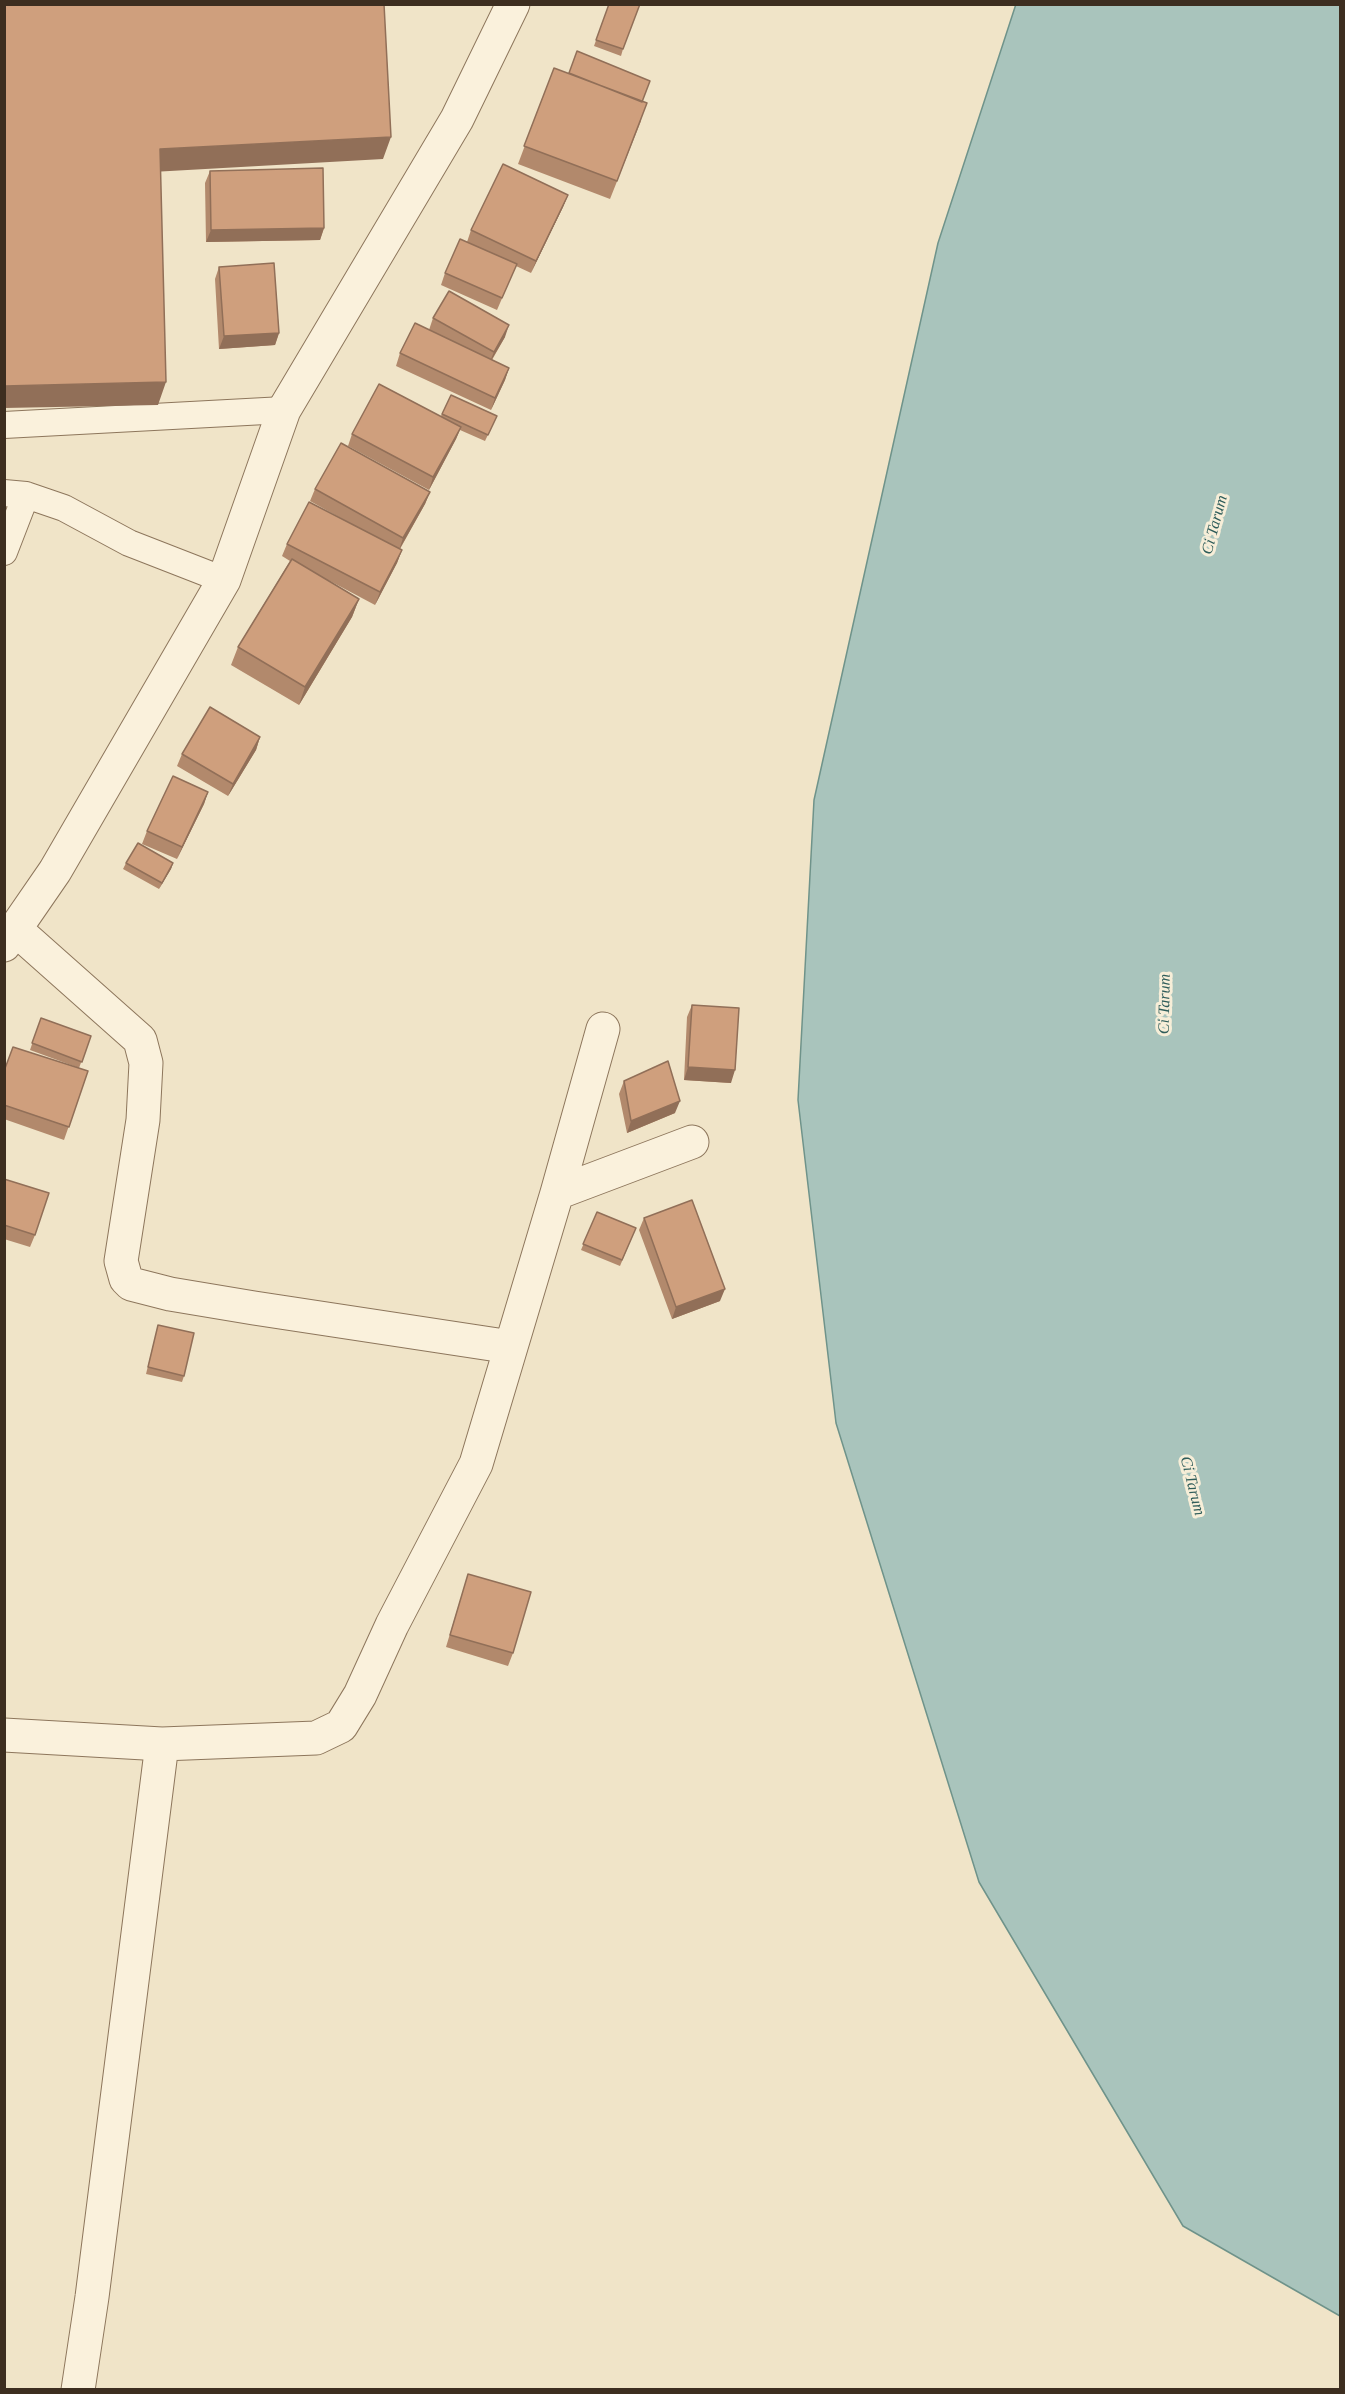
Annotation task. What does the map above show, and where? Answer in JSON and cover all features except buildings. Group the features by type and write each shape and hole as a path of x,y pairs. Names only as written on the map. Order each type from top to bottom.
{"street":[{"path":"511,1347 254,1308 170,1294 131,1284 126,1279 121,1261 143,1120 146,1070 140,1040 10,937 55,871 224,580 284,410 457,119 513,4"},
{"path":"4,1735 162,1744 316,1738 341,1726 360,1695 392,1625 476,1464 557,1193 603,1029"},
{"path":"557,1193 692,1142"},
{"path":"78,2390 92,2297 162,1744"}],"lane":[{"path":"4,425 284,410"},
{"path":"4,552 15,494 64,508 129,543 224,580"}],"water":[{"name":"Ci Tarum","path":"1016,4 1340,5 1340,2316 1183,2226 979,1882 836,1423 798,1100 814,800 938,243"}]}
